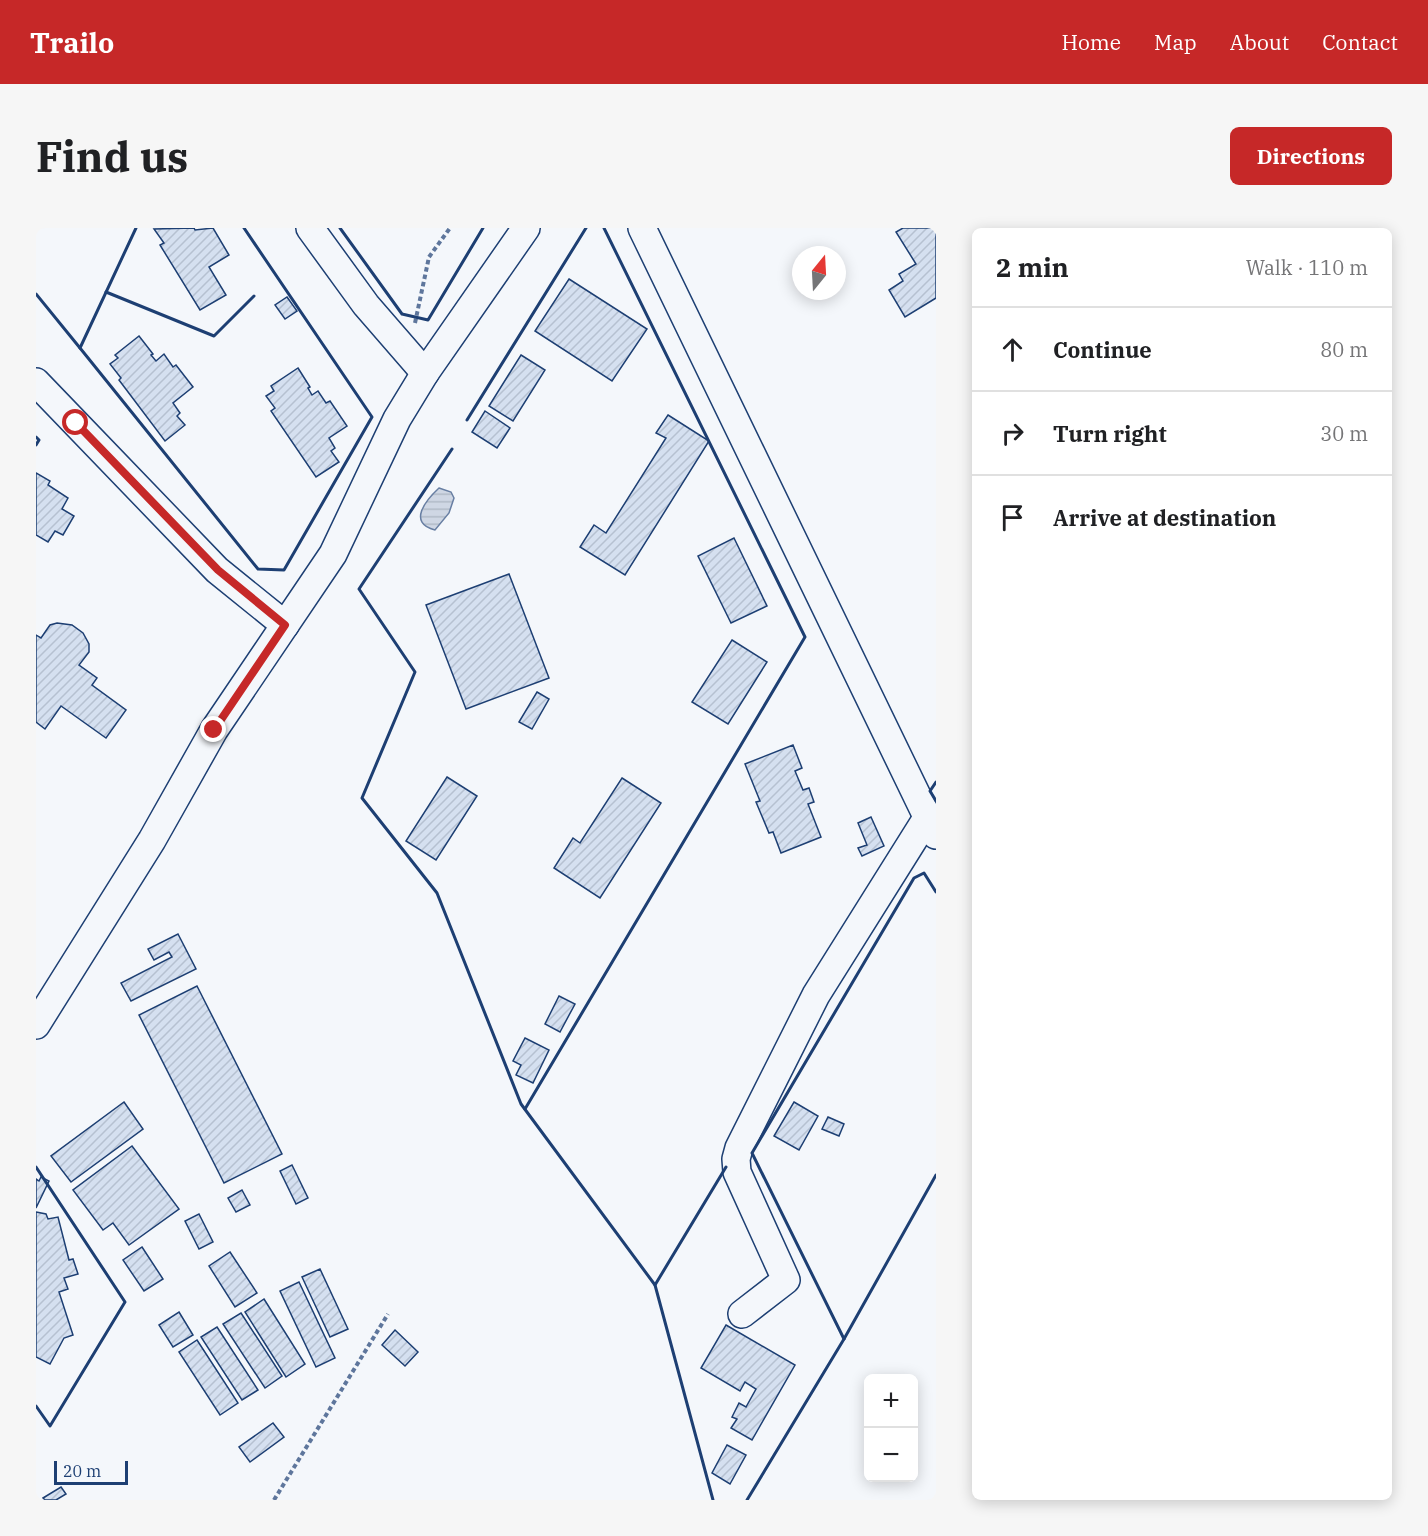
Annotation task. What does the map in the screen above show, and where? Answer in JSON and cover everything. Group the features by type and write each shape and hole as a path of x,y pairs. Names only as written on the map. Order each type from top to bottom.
{"street":[{"path":"310,228 366,305 416,364"},
{"path":"36,1025 152,840 214,730 333,554 397,419 416,364 526,228"},
{"path":"642,228 931,826 816,995 739,1148 736,1159 737,1172 786,1280 742,1314"},
{"path":"36,382 218,570 285,625"}],"path":[{"path":"416,364 413,342 420,295 429,257 450,228"},
{"path":"274,1500 388,1314"}],"shaded area":[{"path":"439,488 451,492 454,498 449,513 435,530 427,527 421,517 425,505"}],"building":[{"path":"194,228 195,230 213,228 229,255 209,267 226,295 200,310 160,245 164,243 154,229"},
{"path":"903,228 936,228 936,298 905,317 889,290 903,281 899,274 916,264 896,232"},
{"path":"569,279 647,329 612,381 535,331"},
{"path":"287,297 297,311 285,319 275,305"},
{"path":"139,336 156,361 164,354 173,367 176,365 193,387 173,403 180,413 177,416 185,425 165,441 119,380 121,378 110,364 118,358 115,355"},
{"path":"521,355 545,370 513,421 489,406"},
{"path":"298,368 310,387 308,388 312,395 318,391 326,403 330,401 347,426 329,438 335,448 331,451 339,462 316,477 271,411 275,408 266,396 274,391 271,386"},
{"path":"485,411 510,428 497,448 472,432"},
{"path":"668,415 709,441 625,575 580,547 594,525 606,533 666,438 656,433"},
{"path":"36,473 50,481 48,485 68,498 62,509 74,516 63,535 55,531 48,542 36,535"},
{"path":"734,538 767,606 731,623 698,556"},
{"path":"509,574 549,678 466,709 426,605"},
{"path":"57,623 72,625 83,633 89,644 89,652 79,665 97,678 92,685 126,710 106,738 61,706 45,729 36,722 36,635 41,638 50,625"},
{"path":"732,640 767,662 728,724 692,702"},
{"path":"537,692 549,699 532,729 519,722"},
{"path":"793,745 802,768 795,771 803,790 809,788 814,802 808,804 821,837 781,853 773,832 769,833 756,802 760,801 745,764"},
{"path":"447,777 477,796 436,860 406,841"},
{"path":"622,778 661,803 600,898 554,868 573,838 580,843"},
{"path":"871,817 884,846 862,856 858,848 867,845 858,823"},
{"path":"178,934 196,969 131,1001 121,983 172,957 169,952 154,960 148,949"},
{"path":"197,986 282,1154 224,1183 139,1015"},
{"path":"559,996 575,1004 560,1032 545,1024"},
{"path":"525,1038 549,1050 533,1083 516,1075 521,1065 513,1061"},
{"path":"124,1102 143,1129 71,1182 51,1156"},
{"path":"794,1102 818,1116 799,1150 774,1136"},
{"path":"828,1117 844,1124 839,1136 822,1129"},
{"path":"132,1146 179,1209 129,1245 113,1223 103,1230 73,1190"},
{"path":"292,1165 308,1198 296,1204 280,1171"},
{"path":"41,1177 49,1181 36,1208 36,1179 39,1181"},
{"path":"242,1190 250,1205 236,1212 228,1198"},
{"path":"36,1212 46,1214 48,1219 58,1217 69,1260 73,1259 78,1274 64,1278 68,1289 59,1292 73,1335 64,1338 50,1364 36,1357"},
{"path":"199,1214 213,1242 199,1249 185,1221"},
{"path":"142,1247 163,1279 144,1291 123,1260"},
{"path":"230,1252 257,1293 235,1307 209,1266"},
{"path":"320,1269 348,1329 330,1337 302,1277"},
{"path":"299,1282 335,1358 316,1367 280,1291"},
{"path":"264,1299 305,1364 286,1377 245,1312"},
{"path":"179,1312 193,1335 173,1347 159,1325"},
{"path":"241,1313 282,1376 265,1388 223,1324"},
{"path":"726,1325 795,1365 752,1440 731,1428 737,1419 732,1417 739,1403 746,1407 756,1389 745,1382 740,1391 701,1368"},
{"path":"217,1327 258,1390 242,1400 201,1337"},
{"path":"395,1330 418,1352 405,1366 382,1345"},
{"path":"197,1340 238,1403 220,1415 179,1352"},
{"path":"273,1423 284,1437 250,1462 239,1447"},
{"path":"727,1445 746,1455 730,1484 712,1473"},
{"path":"61,1487 66,1494 56,1500 43,1498"}],"wall":[{"path":"136,228 80,348 258,569 284,570 372,417 244,228"},
{"path":"340,228 402,314 428,320 483,228"},
{"path":"467,420 586,228"},
{"path":"525,1109 805,637 604,228"},
{"path":"106,292 214,336 254,296"},
{"path":"36,294 80,348"},
{"path":"36,437 39,440 36,445"},
{"path":"452,449 359,589 415,672 362,798 437,893 521,1104 655,1285 713,1500"},
{"path":"936,782 930,791 936,801"},
{"path":"844,1339 752,1153 914,878 924,873 936,892"},
{"path":"36,1167 125,1302 50,1426 36,1406"},
{"path":"655,1285 726,1167"},
{"path":"747,1500 844,1339 936,1175"}],"route":[{"path":"76,423 218,570 285,625 214,730"}]}
